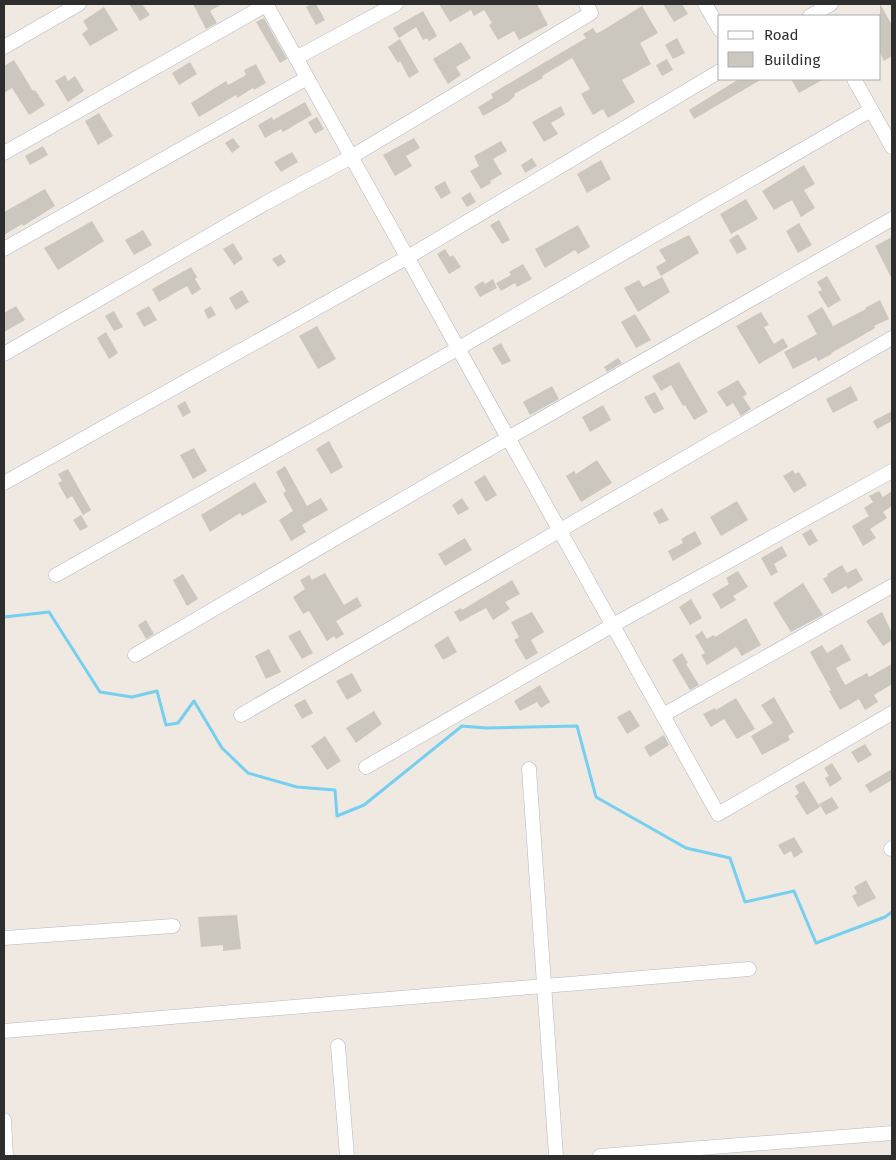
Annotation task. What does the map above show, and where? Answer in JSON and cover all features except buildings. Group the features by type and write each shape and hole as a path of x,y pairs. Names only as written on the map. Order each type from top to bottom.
{"street":[{"path":"4,47 79,4"},
{"path":"4,153 266,4 718,814 892,713"},
{"path":"296,58 396,4"},
{"path":"4,354 264,204 352,156 591,13 586,4"},
{"path":"705,4 718,27"},
{"path":"815,15 831,4"},
{"path":"4,483 408,257 718,72"},
{"path":"4,249 307,78"},
{"path":"855,80 892,147"},
{"path":"56,575 459,348 871,110"},
{"path":"135,655 508,438 892,219"},
{"path":"241,715 892,338"},
{"path":"366,767 613,625 892,471"},
{"path":"663,715 892,586"},
{"path":"529,769 556,1156"},
{"path":"4,938 173,926"},
{"path":"4,1031 749,969"},
{"path":"338,1046 347,1156"},
{"path":"4,1120 6,1156"},
{"path":"600,1156 892,1133"}],"waterway":[{"path":"4,617 49,612 100,692 132,697 157,691 166,725 178,723 194,701 222,748 248,773 297,787 335,790 337,816 364,805 462,726 486,728 577,726 596,797 686,848 730,858 745,902 794,891 816,943 885,917 892,912"}]}
